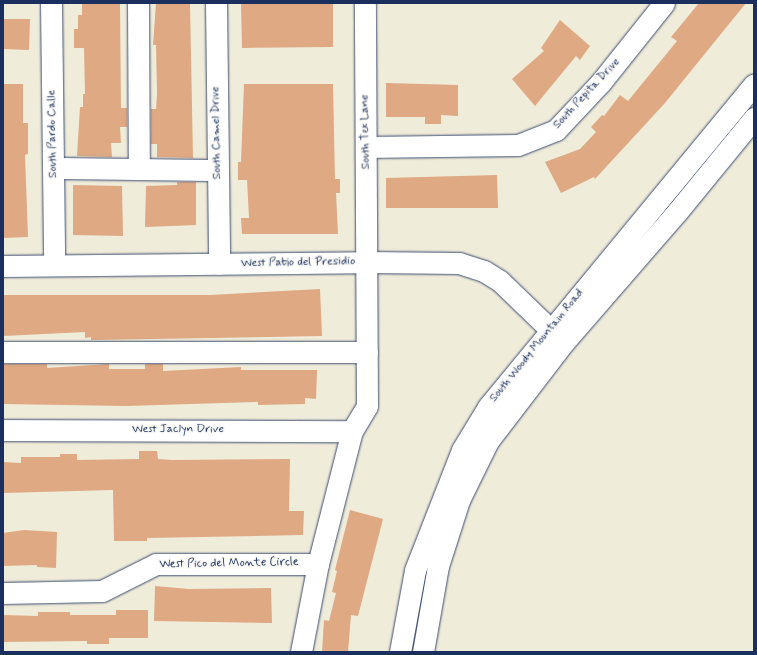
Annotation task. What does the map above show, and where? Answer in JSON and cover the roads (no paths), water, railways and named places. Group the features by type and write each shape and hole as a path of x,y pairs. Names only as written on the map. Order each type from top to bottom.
{"street":[{"name":"South Pardo Calle","path":"51,3 54,265"},
{"path":"138,3 139,169"},
{"name":"South Camel Drive","path":"216,3 219,264"},
{"name":"South Tex Lane","path":"365,3 366,262"},
{"name":"South Pepita Drive","path":"366,147 518,145 556,130 601,82 664,3"},
{"name":"South Woody Mountain Road","path":"423,652 438,566 459,500 488,441 557,336 754,84"},
{"name":"South Woody Mountain Road","path":"400,652 415,570 462,450 488,407 677,212 754,118"},
{"path":"53,168 218,170"},
{"path":"301,652 318,564 352,431 367,406 366,262"},
{"name":"West Patio del Presidio","path":"3,266 366,262 459,263 484,270 500,281 557,336"},
{"path":"3,352 367,352"},
{"name":"West Jaclyn Drive","path":"3,430 352,431"},
{"name":"West Pico del Monte Circle","path":"3,592 102,591 156,564 318,564"}]}
